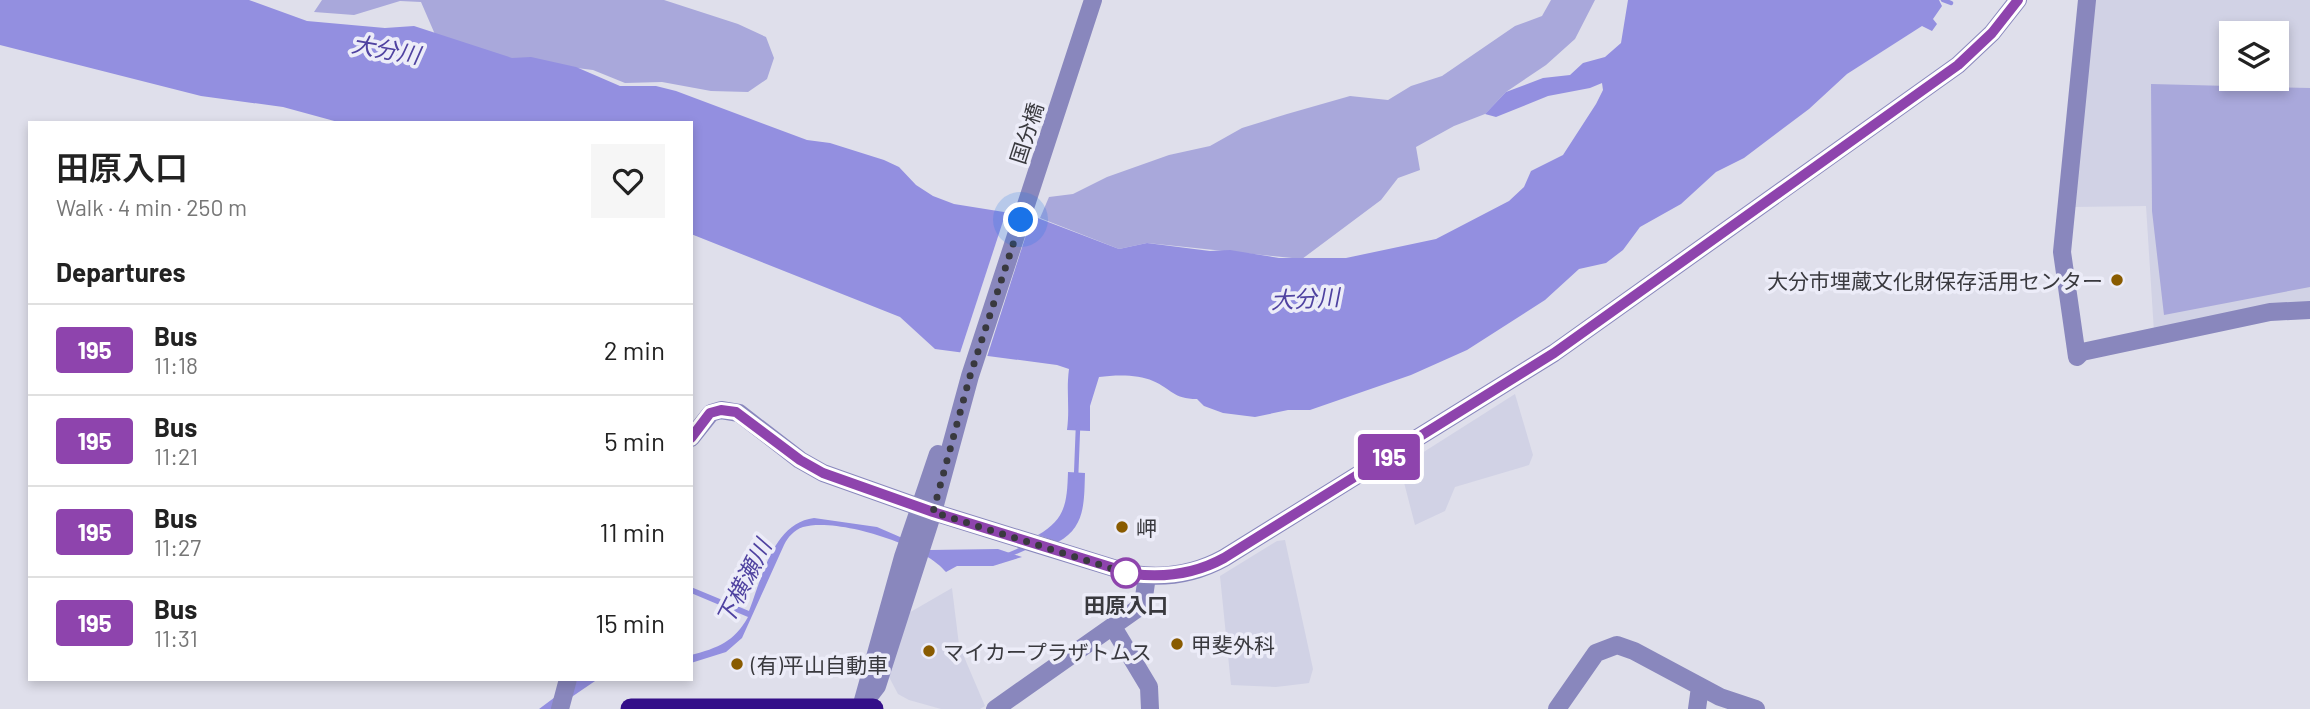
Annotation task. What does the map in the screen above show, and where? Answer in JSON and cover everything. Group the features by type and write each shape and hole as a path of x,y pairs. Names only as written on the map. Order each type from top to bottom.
{"highway":[{"path":"631,709 865,708"}],"street":[{"name":"国分橋","path":"865,708 866,681 909,560 1093,0"},
{"path":"693,435 708,415 718,410 731,411 749,419 814,469 925,510 1117,570 1147,576 1182,574 1215,563 1554,353 1952,69 1980,45 2018,0"},
{"path":"2087,0 2062,252 2077,357 2082,352 2252,316 2310,310"},
{"path":"996,709 1140,606 1147,576"},
{"path":"1114,627 1149,687 1150,709"},
{"path":"1558,709 1596,653 1617,645 1700,687 1756,709"},
{"path":"560,709 567,681"},
{"path":"1697,709 1700,687"}],"shaded area":[{"path":"322,0 664,0 738,24 766,37 774,58 767,79 748,92 711,91 662,82 625,83 593,70 511,60 437,39 421,2 400,1 354,15 314,12"},
{"path":"1551,0 1595,0 1575,39 1546,65 1506,92 1485,114 1454,126 1416,147 1420,170 1398,178 1381,200 1302,259 1147,243 1119,249 1040,218 1049,197 1073,194 1107,177 1169,155 1210,146 1242,128 1350,96 1388,100 1411,86 1442,76 1515,26 1542,16"},
{"path":"2092,0 2310,0 2310,306 2154,332 2146,206 2073,207"},
{"path":"2151,84 2219,86 2219,91 2289,91 2289,87 2310,88 2310,287 2164,315 2152,211"},
{"path":"1515,394 1533,455 1529,465 1455,487 1445,511 1415,525 1400,467"},
{"path":"1285,540 1313,669 1309,683 1276,687 1231,685 1220,576 1277,541"},
{"name":"マイカープラザトムス","path":"952,588 959,645 985,706 980,709 941,709 909,700 898,694 889,677 907,614"}],"water":[{"name":"大分川","path":"0,0 249,0 307,21 385,28 414,26 512,58 531,57 576,67 620,86 656,86 676,91 807,140 830,143 884,160 899,167 916,185 933,196 954,204 1035,217 1119,249 1147,243 1210,251 1230,250 1279,258 1346,258 1436,239 1509,201 1524,187 1531,171 1563,155 1596,104 1603,90 1602,83 1548,96 1496,117 1485,114 1506,92 1543,78 1570,75 1583,63 1605,57 1621,43 1628,0 1939,0 1942,6 1933,19 1937,24 1932,31 1922,26 1847,74 1809,109 1744,158 1716,172 1681,204 1640,227 1623,250 1606,263 1579,269 1545,300 1467,350 1411,375 1310,410 1288,410 1255,417 1223,413 1204,406 1197,399 1178,395 1140,377 1099,377 1090,406 1090,431 1067,430 1069,369 1057,365 935,349 900,317 693,235 693,121 334,121 283,107 201,96 0,45"},
{"path":"1068,472 1085,473 1082,512 1074,529 1058,542 1038,535 1060,516 1067,492"},
{"path":"814,518 877,527 930,550 998,549 1022,557 993,566 957,566 946,572 920,552 879,536 837,526 803,527 794,532 786,542 742,638 726,652 693,662 693,654 724,643 743,626 748,617 693,594 693,588 749,611 771,554 788,530 800,522"},
{"path":"577,681 595,681 554,709 539,709"}],"pier":[{"path":"1007,209 1033,213 986,360 959,356"}],"waterway":[{"path":"1943,0 1951,3"},
{"path":"1076,478 1078,427"},
{"path":"1006,556 1027,547"}],"bus line":[{"name":"195","path":"693,435 703,420 714,411 739,413 814,469 933,512 1133,574 1165,576 1208,567 1453,418 1581,335 1958,65 1992,33 2018,0"}],"place":[{"name":"大分市埋蔵文化財保存活用センター","path":"2117,280"},
{"name":"岬","path":"1122,527"},
{"name":"田原入口","path":"1126,573"},
{"name":"甲斐外科","path":"1177,644"},
{"name":"マイカープラザトムス","path":"929,651"},
{"name":"(有)平山自動車","path":"737,664"}],"route":[{"path":"1021,220 970,376 933,512 1126,573"}],"water label":[{"name":"下横瀬川","path":"743,582"}]}
